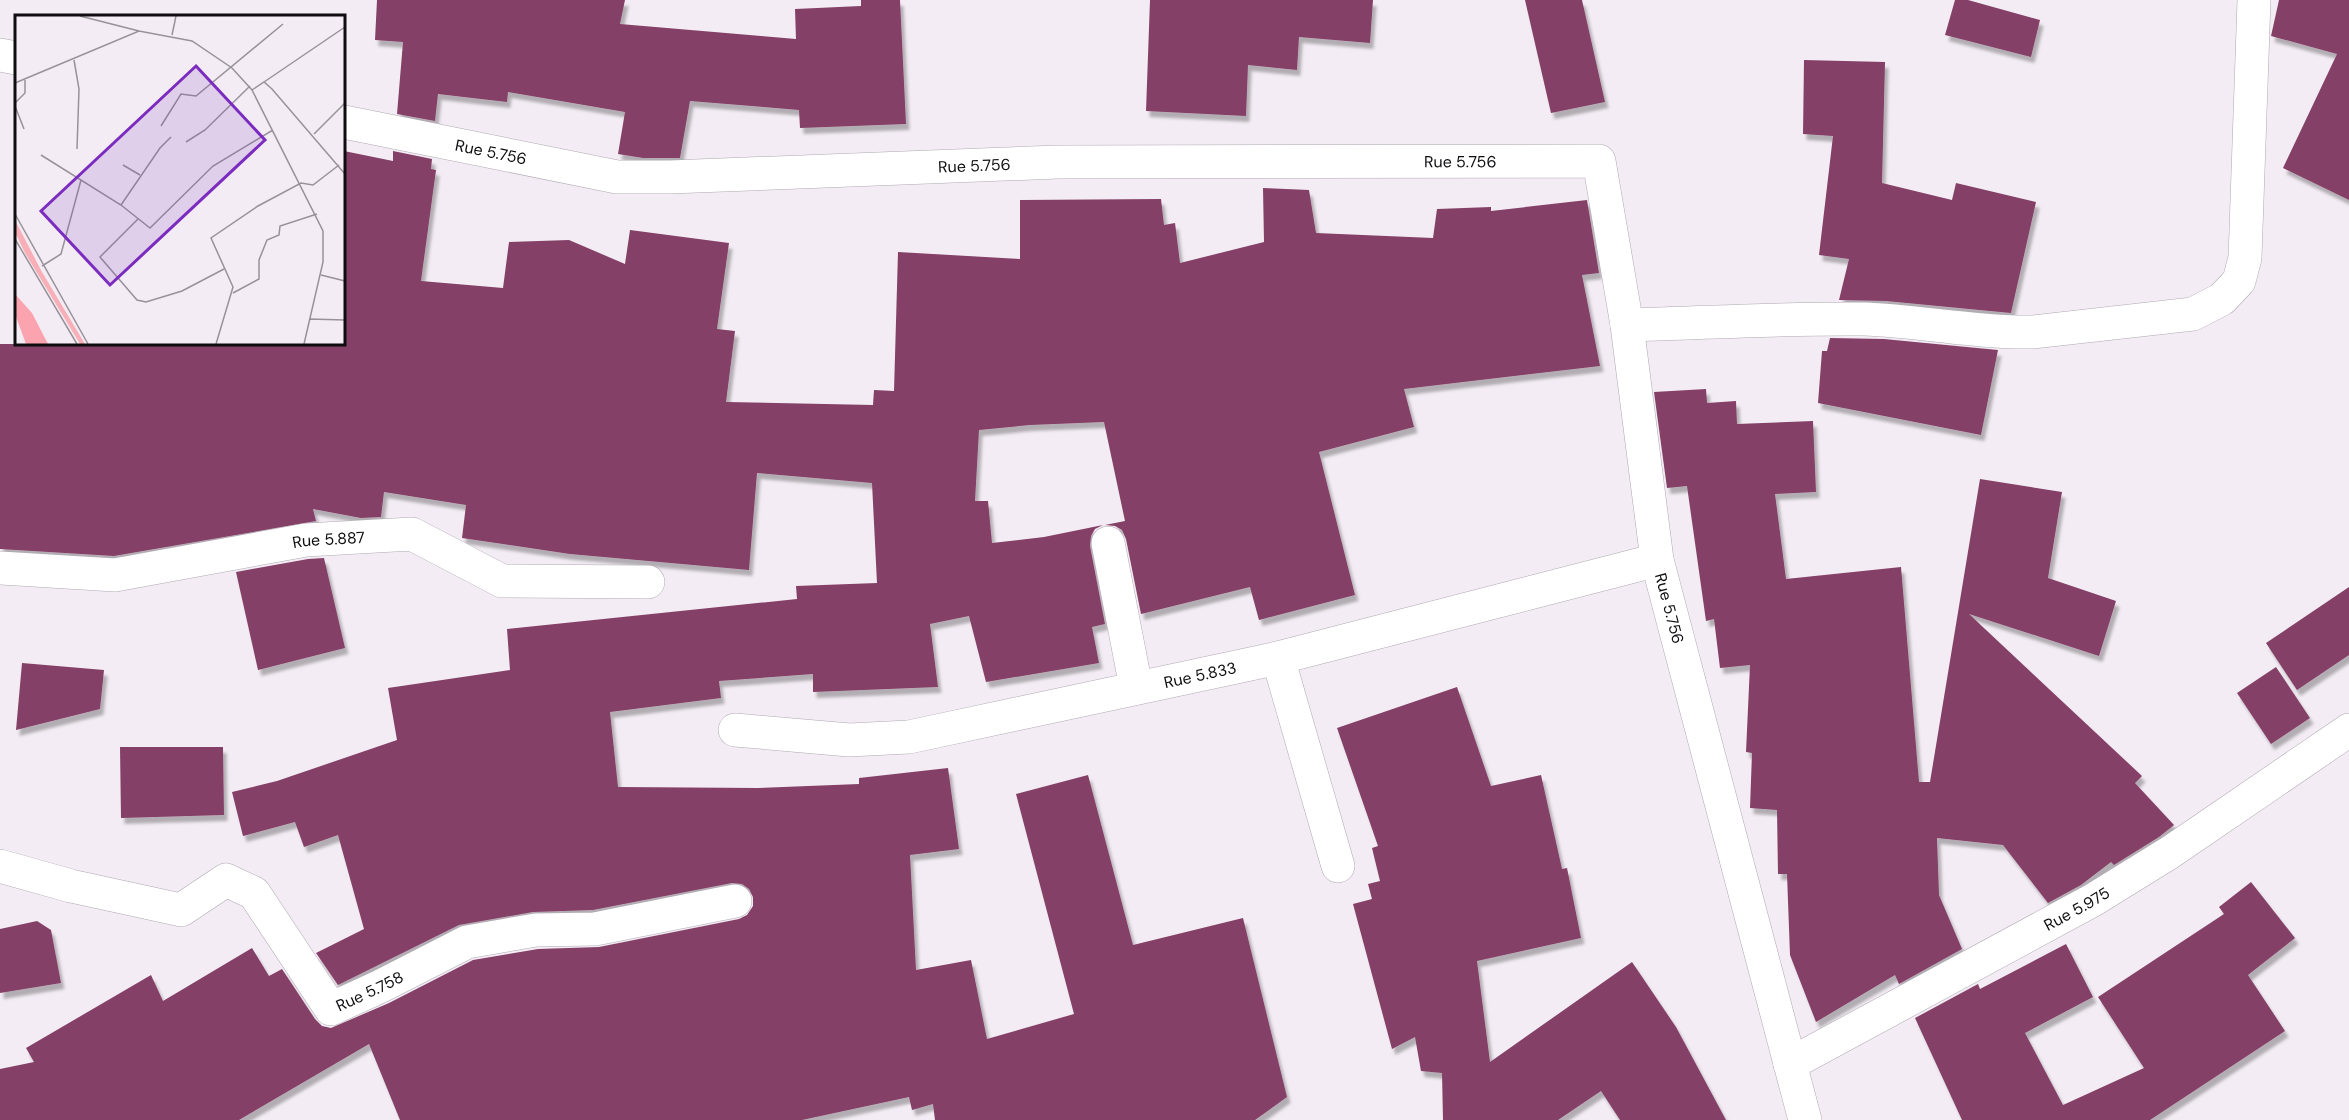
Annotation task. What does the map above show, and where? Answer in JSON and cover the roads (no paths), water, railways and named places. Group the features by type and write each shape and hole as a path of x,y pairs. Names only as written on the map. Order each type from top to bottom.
{"street":[{"path":"1627,325 1864,319 2032,332 2193,314 2222,299 2239,281 2245,258 2254,0"},
{"path":"0,55 15,58"},
{"name":"Rue 5.756","path":"345,122 617,177 670,177 1058,162 1599,160 1627,325 1657,560 1805,1120"},
{"name":"Rue 5.887","path":"0,568 115,574 306,540 412,534 502,581 648,582"},
{"path":"1108,543 1136,687"},
{"name":"Rue 5.833","path":"735,730 849,740 909,737 1278,658 1657,560"},
{"path":"1278,658 1338,866"},
{"name":"Rue 5.975","path":"1790,1064 2093,900 2169,853 2349,730"},
{"name":"Rue 5.758","path":"0,866 71,886 181,910 226,880 254,893 331,1009 467,942 536,930 595,929 735,901"}]}
